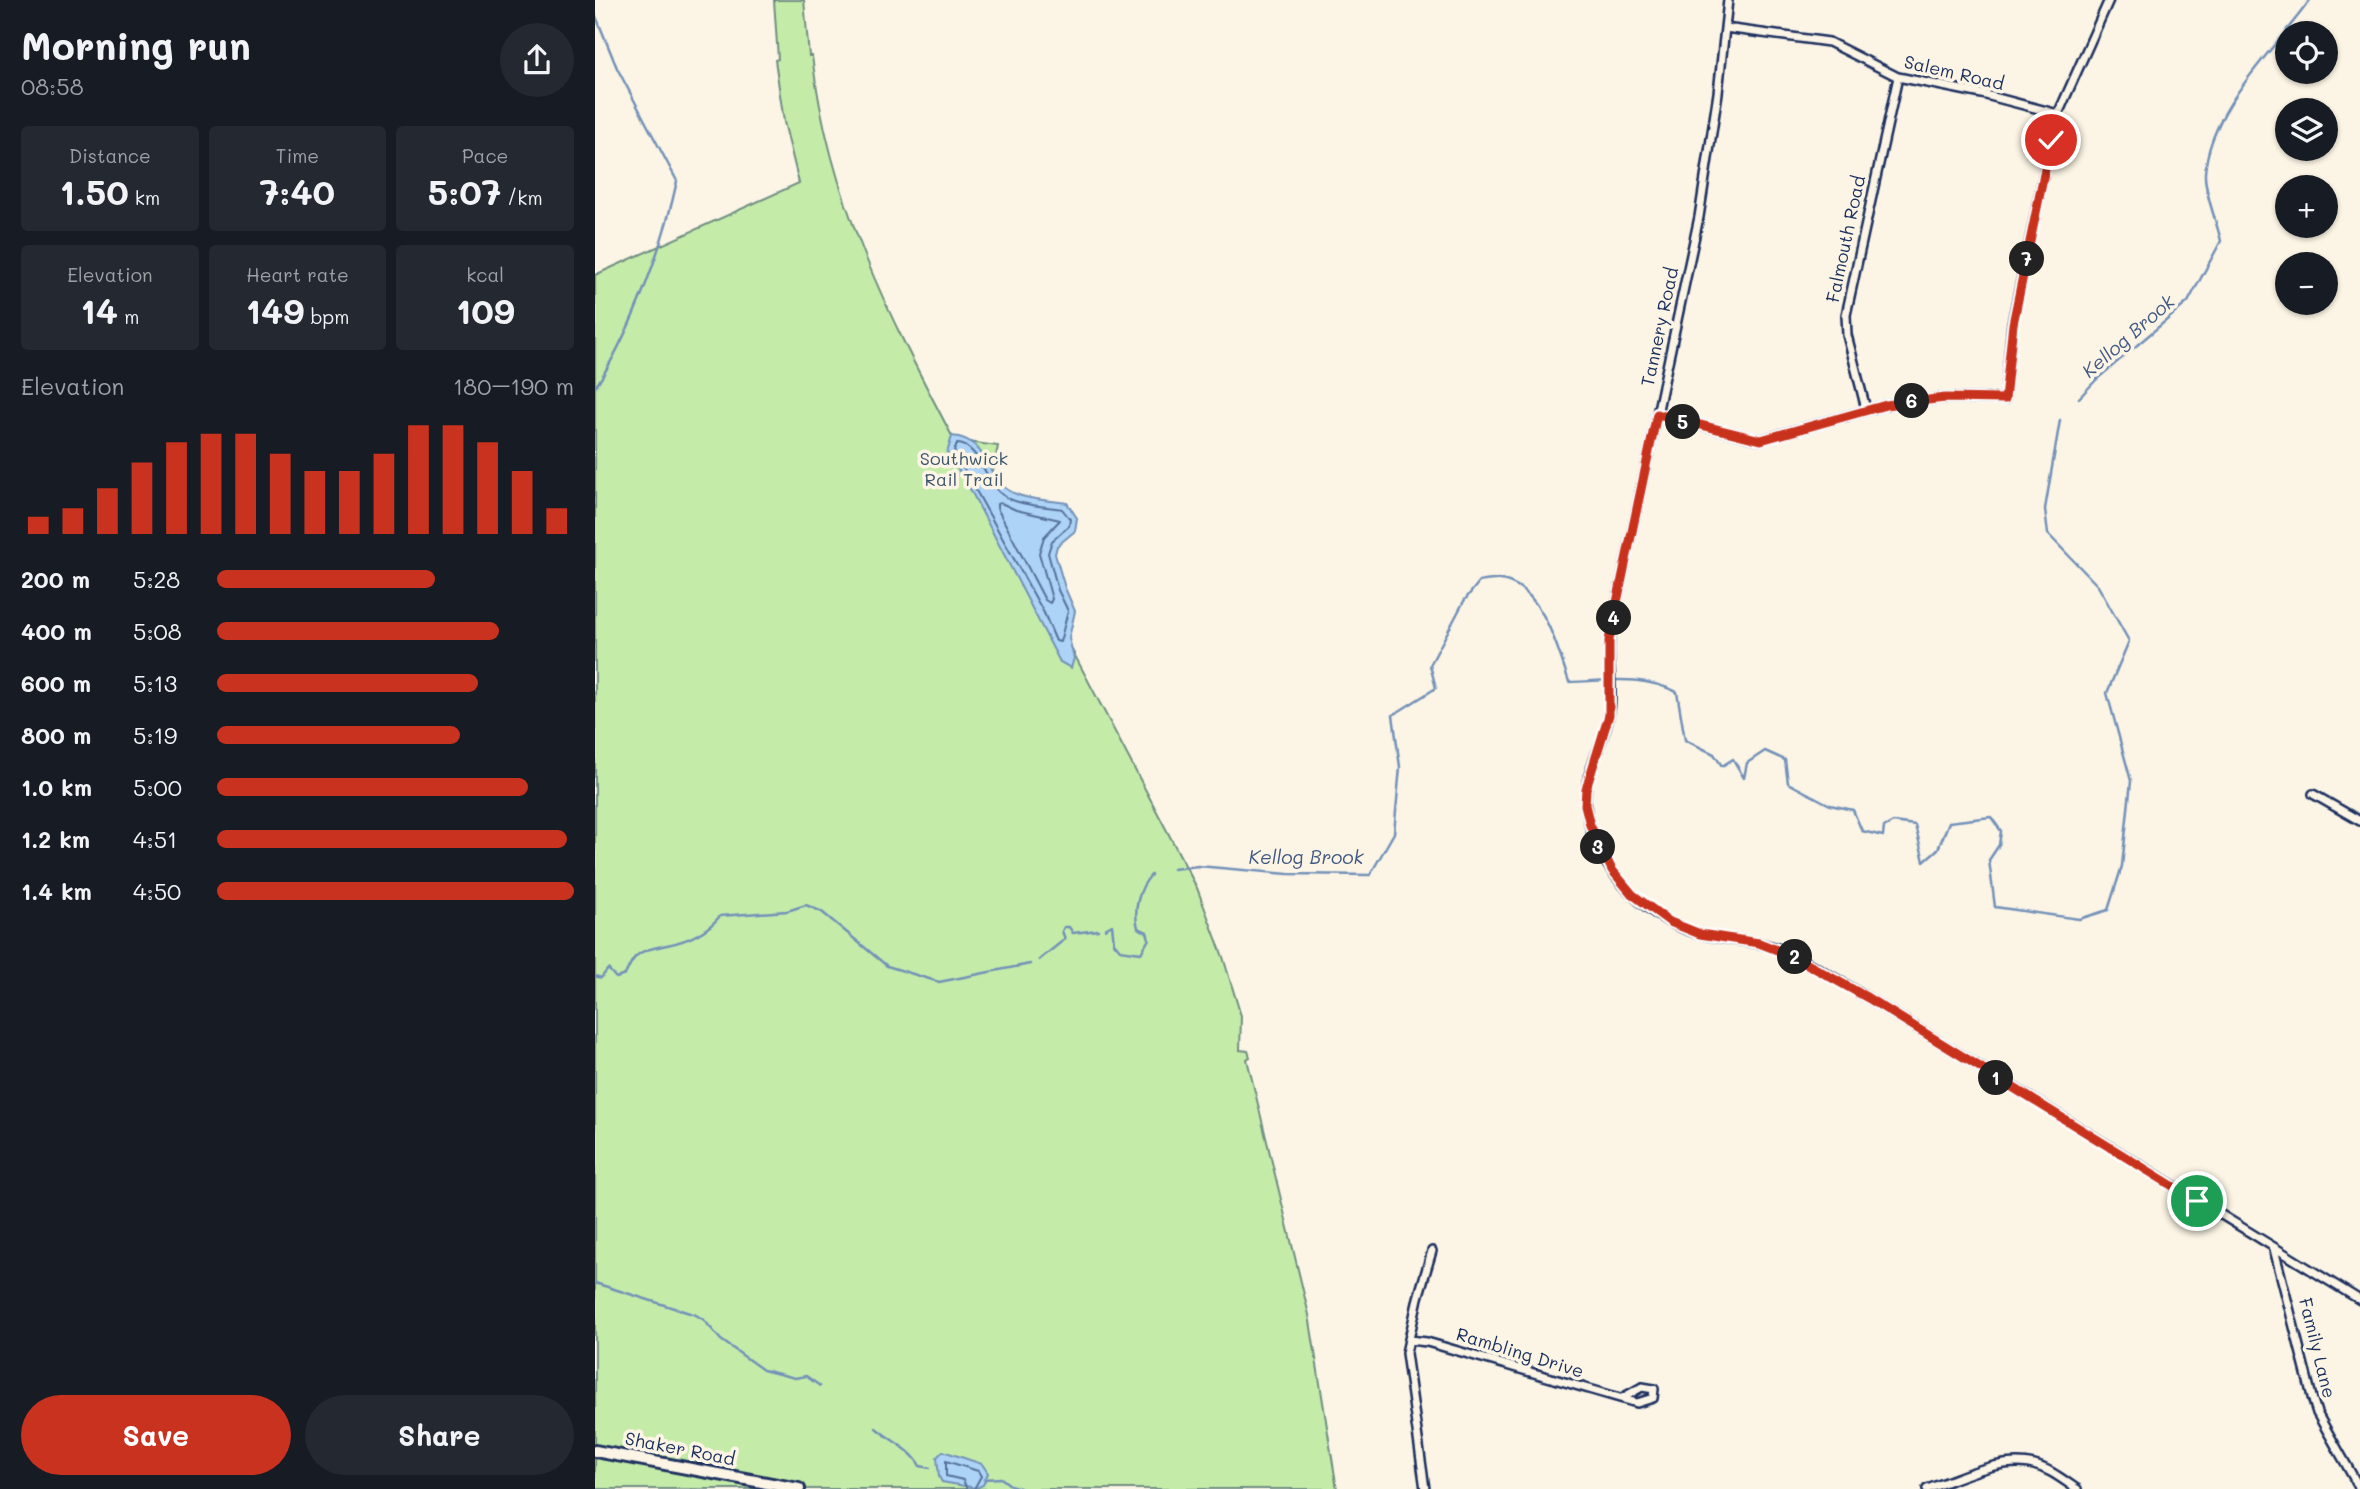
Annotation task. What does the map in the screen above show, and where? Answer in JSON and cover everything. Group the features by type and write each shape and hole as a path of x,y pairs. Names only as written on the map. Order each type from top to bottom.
{"street":[{"name":"Tannery Road","path":"1728,0 1699,217 1609,640 1609,715 1588,783 1585,805 1598,847 1618,879 1632,894 1662,917 1684,929 1709,936 1759,943 1793,956 1882,1007 2360,1300"},
{"path":"1657,414 1761,440 1866,409 1932,399 2005,399 2015,309 2057,114 2109,0"},
{"name":"Salem Road","path":"1725,27 1829,42 1898,77 1982,94 2057,114"},
{"name":"Falmouth Road","path":"1866,409 1847,335 1846,315 1898,77"},
{"path":"2313,794 2360,821"},
{"name":"Family Lane","path":"2273,1248 2317,1413 2360,1489"},
{"path":"1425,1489 1406,1353 1432,1251"},
{"name":"Rambling Drive","path":"1409,1340 1427,1342 1578,1388 1622,1398"},
{"name":"Shaker Road","path":"595,1451 799,1489"},
{"path":"1927,1489 2001,1465 2022,1463 2046,1469 2077,1489"}],"green space":[{"name":"Southwick Rail Trail","path":"774,0 804,0 809,56 812,56 832,160 847,208 884,301 954,440 998,446 989,492 1197,888 1223,957 1241,1016 1240,1050 1248,1051 1250,1057 1247,1059 1309,1315 1337,1489 595,1489 595,275 799,183 784,122 775,60 778,59"}],"water":[{"path":"952,436 963,438 978,448 997,479 1010,491 1034,499 1067,503 1077,518 1075,531 1057,546 1055,554 1075,611 1069,638 1074,658 1071,668 1060,662 967,483 947,453"},
{"path":"943,1451 982,1464 988,1473 983,1485 976,1488 942,1482 937,1457"}],"waterway":[{"name":"Kellog Brook","path":"2079,398 2097,379 2188,302 2221,241 2205,180 2209,149 2218,125 2245,81 2310,0"},
{"path":"595,14 617,68 677,181 644,288 621,342 595,388"},
{"name":"Kellog Brook","path":"1173,869 1198,866 1288,874 1370,875 1394,833 1400,767 1393,715 1436,688 1430,665 1464,601 1479,582 1499,580 1515,585 1538,606 1553,637 1569,682 1637,681 1677,692 1685,740 1714,754 1722,766 1733,759 1744,778 1747,763 1765,751 1785,760 1788,783 1830,805 1853,810 1862,831 1883,836 1884,827 1893,822 1915,825 1924,861 1938,849 1949,822 1991,817 2001,831 1999,845 1989,860 1995,907 2079,919 2108,910 2122,866 2131,781 2107,693 2129,641 2098,586 2048,534 2045,509 2060,420"},
{"name":"Kellog Brook","path":"1105,929 1112,925 1114,943 1120,950 1141,953 1149,939 1147,932 1138,928 1137,907 1143,886 1151,875"},
{"name":"Kellog Brook","path":"595,976 601,978 608,969 616,978 625,975 640,953 689,938 709,927 720,916 787,911 806,905 822,912 887,966 939,982 1030,964"},
{"name":"Kellog Brook","path":"1039,960 1065,939 1062,931 1064,927 1069,927 1073,933 1098,930"},
{"path":"595,1283 696,1315 704,1320 721,1340 763,1370 795,1378 806,1376 820,1386"},
{"path":"876,1428 906,1450 920,1466 930,1468"},
{"path":"984,1479 1001,1478 1010,1485 1023,1489"}],"route":[{"path":"2051,140 2015,309 2005,399 1945,398 1886,405 1761,440 1657,414 1609,640 1609,715 1586,789 1585,805 1594,839 1618,879 1632,894 1662,917 1700,934 1759,943 1793,956 1868,998 2197,1201"}]}
